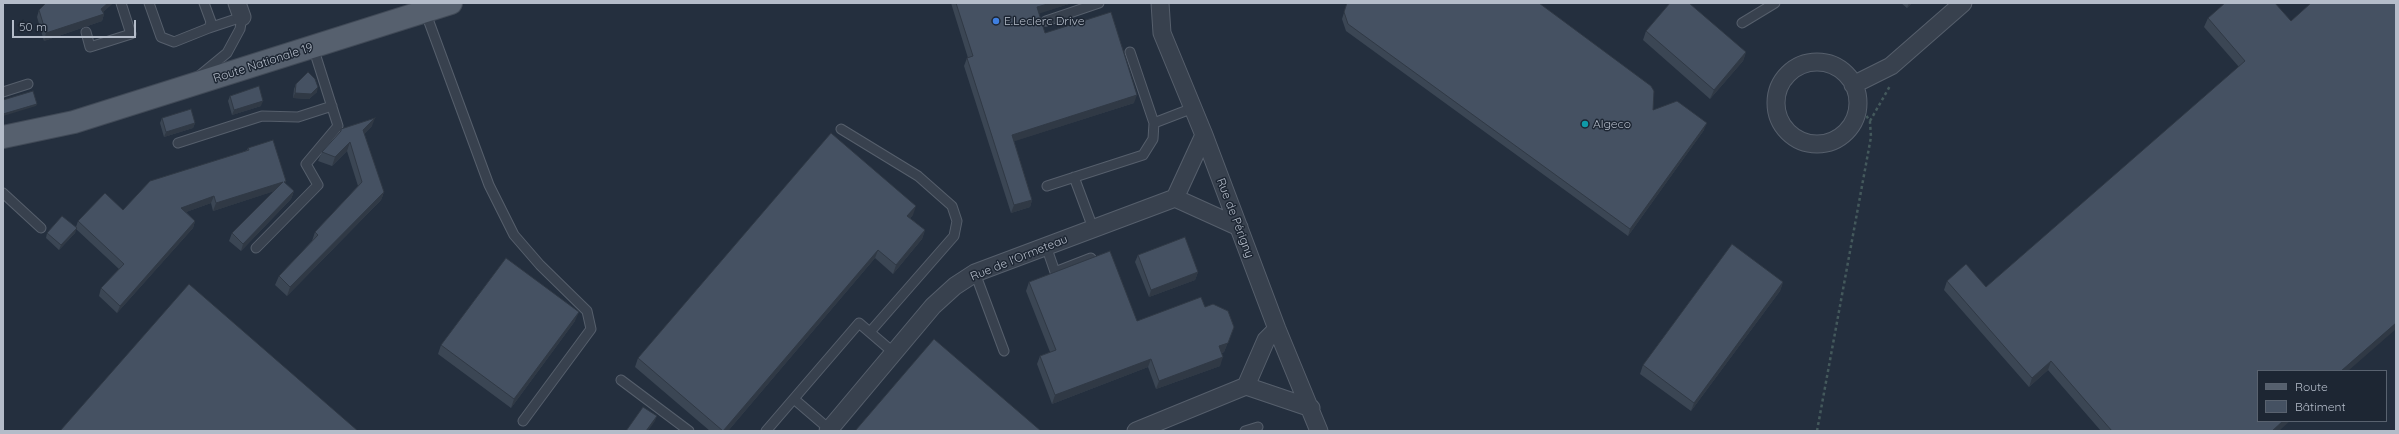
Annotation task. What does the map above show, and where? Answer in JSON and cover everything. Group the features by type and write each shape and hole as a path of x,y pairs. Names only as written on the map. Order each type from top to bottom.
{"main road":[{"name":"Route Nationale 19","path":"3,137 74,122 451,3"},
{"name":"Route Nationale 19","path":"3,152 39,139 74,122"}],"street":[{"name":"Rue de Périgny","path":"1160,3 1162,33 1204,135 1277,329 1311,408 1319,431"},
{"path":"1853,85 1891,66 1963,3"},
{"path":"1812,63 1831,65 1840,70 1853,85 1858,101 1855,118 1846,132 1832,142 1823,144 1806,143 1794,138 1785,130 1777,114 1776,97 1780,85 1788,75 1802,65 1812,63"},
{"path":"1204,135 1175,198 1239,227"},
{"name":"Rue de l'Ormeteau","path":"828,430 934,306 955,286 975,273 1175,198"},
{"path":"1136,431 1164,426 1246,386 1266,340 1277,329"},
{"path":"1246,386 1311,408"}],"lane":[{"path":"86,32 90,47 131,34 121,3"},
{"path":"149,3 160,37 166,41 174,42 209,28 240,10"},
{"path":"204,3 211,22 209,28"},
{"path":"1046,21 1099,3"},
{"path":"1742,23 1775,3"},
{"path":"184,88 227,53 240,29 240,10"},
{"path":"424,11 489,186 514,235 540,265 587,311 590,323 591,329 523,421"},
{"path":"256,248 318,185 306,164 338,126 313,47"},
{"path":"1046,186 1142,155 1153,139 1154,123 1130,52"},
{"path":"3,92 28,84"},
{"path":"178,143 262,116 298,117 332,106"},
{"path":"1154,123 1193,108"},
{"path":"841,129 918,176 952,206 957,221 954,236 870,332"},
{"path":"1074,177 1093,228"},
{"path":"3,193 41,228"},
{"path":"1046,246 1055,272 1091,258"},
{"path":"975,273 1004,351"},
{"path":"766,431 859,323 894,353"},
{"path":"621,380 689,431"},
{"path":"794,399 828,430"},
{"path":"1245,431 1258,427"}],"path":[{"path":"1817,431 1871,137 1870,122 1858,101"}],"building":[{"path":"46,3 108,3 101,9 104,14 46,33 39,10"},
{"path":"956,3 1051,3 1037,7 1045,33 1111,12 1137,95 1012,135 1032,200 1014,205 967,58 973,56"},
{"name":"Algeco","path":"1347,3 1539,3 1651,86 1654,91 1653,110 1677,101 1707,123 1630,229 1348,24 1344,12"},
{"path":"1670,3 1689,3 1746,52 1714,90 1646,31"},
{"path":"2225,3 2275,3 2291,21 2311,3 2396,3 2396,323 2342,370 2257,370 2257,422 2282,422 2272,431 2112,431 2051,361 2032,378 1947,281 1966,264 1986,287 2245,61 2208,18"},
{"path":"308,72 315,79 318,87 311,94 295,93 296,84"},
{"path":"259,86 263,101 234,110 230,96"},
{"path":"33,91 37,104 3,114 3,100"},
{"path":"191,109 195,123 166,132 162,118"},
{"path":"375,118 363,130 384,192 290,287 279,276 318,235 315,232 362,182 350,142 335,157 322,152 341,131 341,129"},
{"path":"831,133 916,206 907,216 925,230 896,265 878,250 723,431 638,358"},
{"path":"273,140 286,181 284,182 294,191 243,244 232,233 283,182 216,203 214,196 181,208 195,221 120,306 101,288 124,264 78,221 105,193 123,210 150,181 249,150 248,148"},
{"path":"62,216 77,228 61,245 47,233"},
{"path":"1185,237 1198,272 1151,290 1138,255"},
{"path":"1732,244 1783,282 1694,403 1643,365"},
{"path":"1110,251 1137,321 1201,297 1205,307 1213,304 1228,311 1234,327 1228,343 1219,346 1223,357 1159,381 1151,359 1055,395 1040,356 1056,350 1029,282"},
{"path":"506,258 579,312 514,399 441,345"},
{"path":"189,284 358,431 60,431"},
{"path":"934,339 1041,431 855,431"},
{"path":"643,407 657,416 646,431 626,431"}],"place":[{"name":"E.Leclerc Drive","path":"996,21"},
{"name":"Algeco","path":"1585,124"}]}
